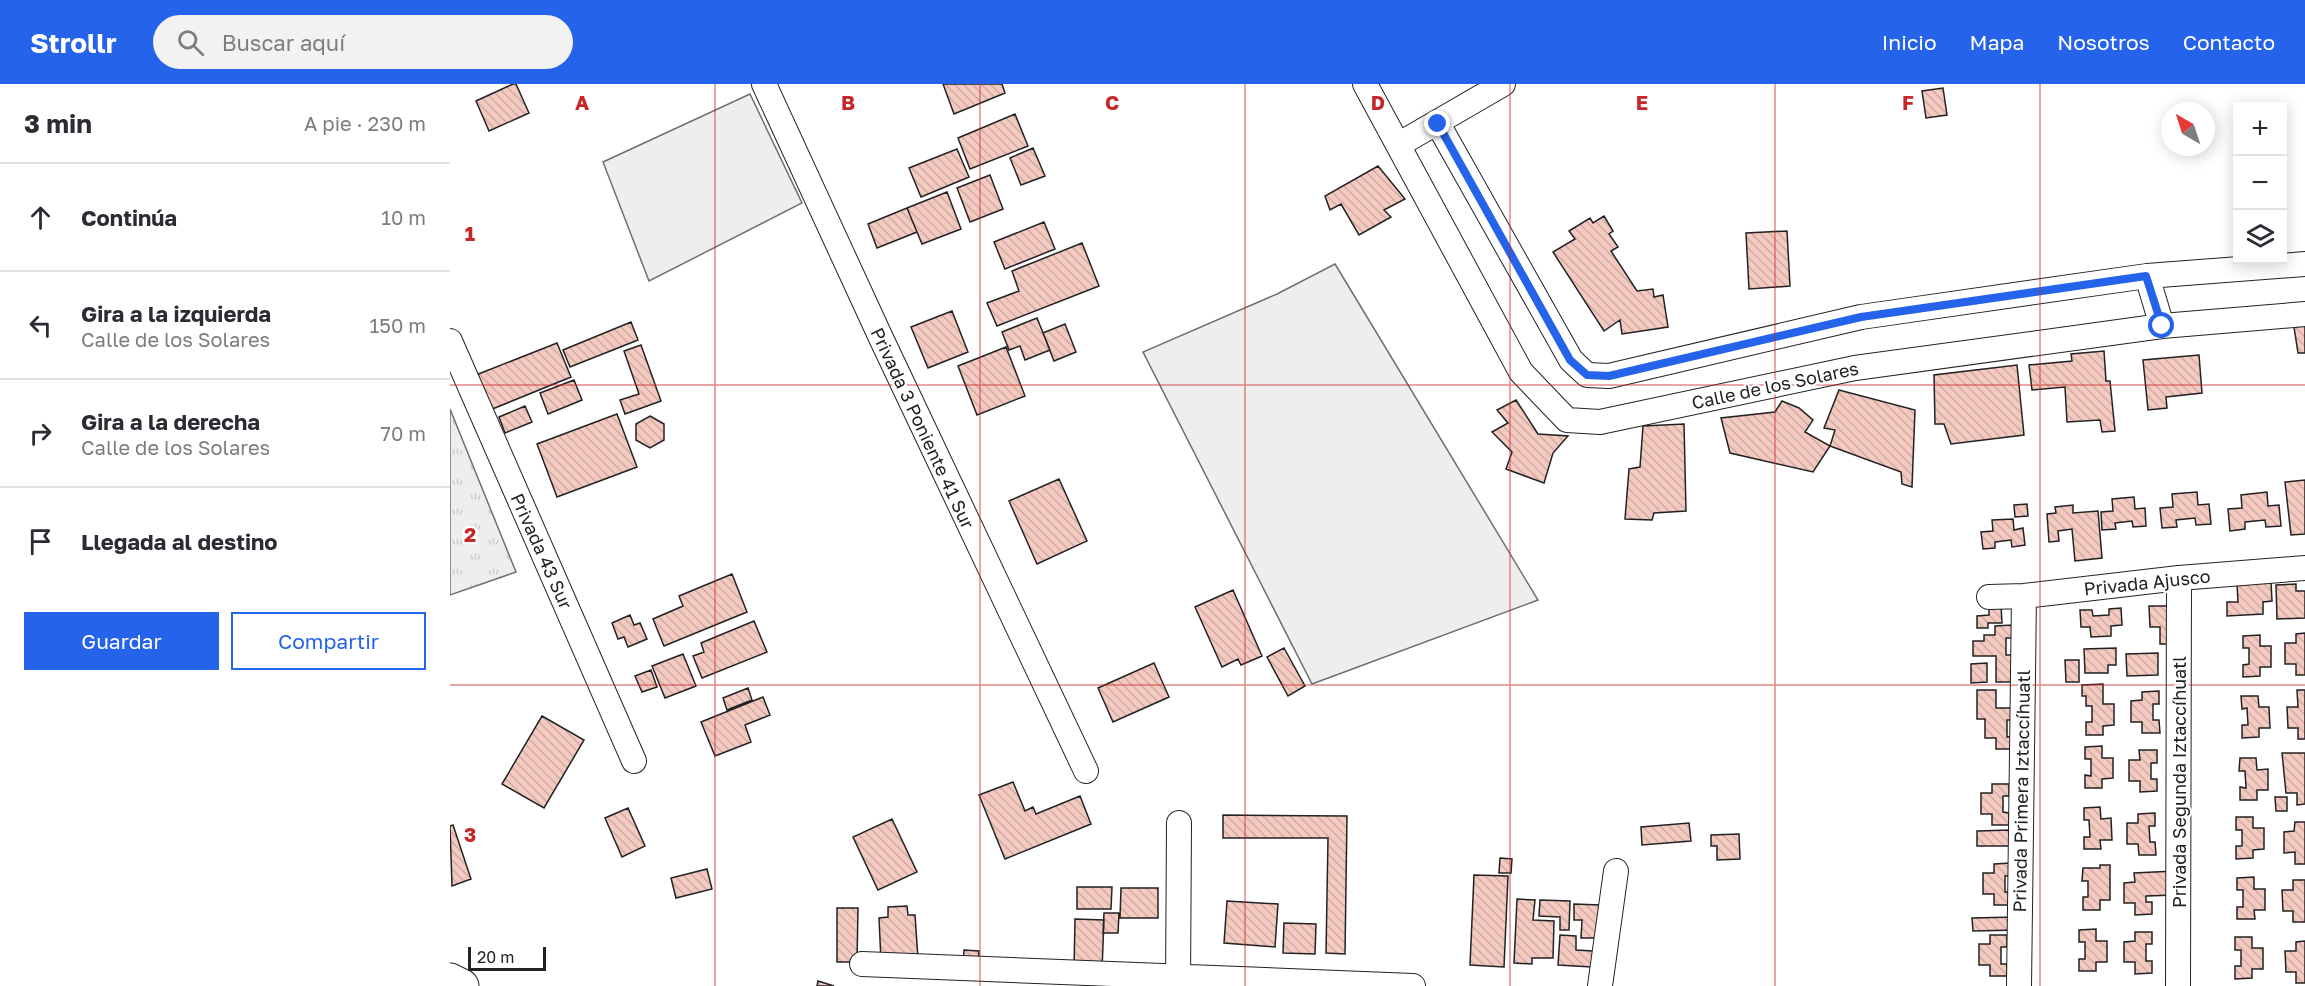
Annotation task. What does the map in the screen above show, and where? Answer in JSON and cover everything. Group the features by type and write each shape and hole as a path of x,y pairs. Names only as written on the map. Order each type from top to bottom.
{"main road":[{"path":"450,980 462,986"}],"street":[{"name":"Privada 3 Poniente 41 Sur","path":"764,84 1086,771"},
{"name":"Calle de los Solares","path":"1365,84 1521,372 1567,420 1600,422 1855,368 2162,326 2305,314"},
{"path":"1398,146 1503,84"},
{"path":"1438,124 1570,360 1587,375 1609,376 1861,317 2146,276 2305,264"},
{"path":"2146,276 2162,326"},
{"name":"Privada 43 Sur","path":"450,341 634,762"},
{"name":"Privada Ajusco","path":"1989,597 2024,596 2180,578 2305,568"},
{"name":"Privada Segunda Iztaccíhuatl","path":"2178,986 2180,578"},
{"name":"Privada Primera Iztaccíhuatl","path":"2019,986 2024,596"},
{"path":"1178,980 1179,823"},
{"path":"1600,986 1616,870"},
{"path":"862,964 1178,980 1413,986"}],"green space":[{"path":"750,94 802,203 649,281 603,162"},
{"path":"1335,264 1538,600 1312,684 1143,352 1277,294"},
{"path":"450,409 516,572 450,595"}],"building":[{"path":"516,84 529,113 489,131 476,101"},
{"path":"943,84 1002,84 1005,93 954,114"},
{"path":"1943,88 1947,115 1926,118 1922,91"},
{"path":"1015,114 1028,146 970,169 958,138"},
{"path":"1033,148 1045,176 1021,185 1010,158"},
{"path":"957,149 969,177 921,197 909,168"},
{"path":"1378,166 1405,199 1384,210 1391,217 1359,235 1341,204 1330,210 1325,196"},
{"path":"990,175 1003,209 970,222 957,188"},
{"path":"947,192 961,229 922,244 907,208"},
{"path":"907,208 917,232 877,248 868,224"},
{"path":"1604,216 1613,231 1609,234 1618,247 1611,251 1637,291 1653,289 1654,297 1663,295 1668,327 1622,334 1620,320 1604,331 1553,252 1575,239 1569,231 1590,218 1593,223"},
{"path":"1044,222 1055,249 1005,269 994,242"},
{"path":"1787,231 1790,286 1749,289 1746,233"},
{"path":"1082,243 1099,286 997,326 987,303 1019,291 1012,271"},
{"path":"952,311 968,352 928,368 911,327"},
{"path":"1037,318 1050,350 1025,360 1020,346 1009,350 1002,332"},
{"path":"631,322 638,340 570,367 563,350"},
{"path":"1065,324 1076,352 1054,361 1043,333"},
{"path":"2305,326 2305,353 2298,353 2294,327"},
{"path":"557,343 571,377 490,410 476,375"},
{"path":"641,345 661,401 625,414 620,400 639,394 624,351"},
{"path":"1006,347 1025,396 977,415 958,366"},
{"path":"2104,351 2106,381 2110,381 2115,431 2102,432 2100,420 2067,422 2065,387 2032,390 2029,365 2072,361 2071,354"},
{"path":"2199,355 2202,393 2166,397 2167,408 2148,410 2143,360"},
{"path":"2017,365 2024,435 1951,444 1944,424 1935,424 1934,375"},
{"path":"574,380 582,400 548,414 540,393"},
{"path":"1839,390 1915,410 1912,487 1902,484 1901,472 1830,446 1835,430 1824,428"},
{"path":"1516,400 1538,434 1568,436 1553,453 1544,483 1506,469 1512,452 1492,432 1508,423 1497,410"},
{"path":"1782,401 1799,408 1813,420 1805,432 1830,446 1813,472 1730,453 1721,418 1775,412"},
{"path":"525,406 532,422 505,433 499,417"},
{"path":"617,414 637,467 557,497 537,444"},
{"path":"650,416 664,424 664,440 650,448 636,440 636,424"},
{"path":"1684,424 1686,511 1654,513 1652,520 1625,519 1629,469 1640,467 1643,426"},
{"path":"1059,479 1087,541 1037,564 1009,501"},
{"path":"2305,480 2305,534 2291,535 2285,482"},
{"path":"2197,492 2198,505 2209,504 2211,524 2196,525 2195,518 2176,520 2177,527 2162,528 2160,508 2173,507 2172,494"},
{"path":"2267,492 2268,506 2279,505 2281,526 2266,527 2265,520 2245,522 2245,529 2230,531 2228,509 2242,508 2241,495"},
{"path":"2134,497 2135,509 2145,508 2146,526 2133,527 2132,521 2115,523 2116,529 2102,530 2101,512 2113,511 2112,499"},
{"path":"2027,504 2028,516 2015,517 2014,505"},
{"path":"2073,505 2073,513 2098,511 2102,558 2075,561 2072,529 2058,531 2059,541 2049,542 2047,514 2056,513 2055,507"},
{"path":"2013,519 2014,530 2023,528 2025,545 2012,547 2011,540 1995,542 1995,548 1983,549 1981,532 1993,531 1992,520"},
{"path":"732,574 747,612 664,646 653,619 683,606 679,596"},
{"path":"2271,582 2272,601 2263,602 2263,614 2227,616 2227,602 2238,602 2237,584"},
{"path":"2296,584 2296,591 2305,591 2305,618 2277,619 2276,585"},
{"path":"1233,590 1262,656 1241,665 1238,659 1222,667 1195,607"},
{"path":"1989,605 2001,605 2002,623 1988,623 1988,628 1977,628 1977,616 1989,615"},
{"path":"2149,606 2169,606 2175,644 2160,644 2160,627 2150,627"},
{"path":"2121,608 2122,625 2111,626 2111,636 2091,637 2090,627 2081,627 2080,610 2092,610 2093,616 2109,615 2109,609"},
{"path":"630,615 634,625 640,623 647,639 628,647 624,637 618,639 612,623"},
{"path":"754,621 767,652 702,678 693,656 704,652 701,643"},
{"path":"2012,625 2012,638 2006,638 2006,655 2013,655 2013,682 1996,682 1996,656 1973,656 1973,641 1984,641 1984,635 1995,635 1995,626"},
{"path":"2305,633 2305,675 2296,675 2296,664 2285,664 2285,643 2296,643 2296,634"},
{"path":"2260,635 2260,646 2271,646 2271,667 2260,667 2260,676 2243,677 2243,665 2249,664 2249,648 2243,648 2243,636"},
{"path":"1284,648 1305,686 1288,696 1267,657"},
{"path":"2116,648 2116,665 2108,665 2108,673 2085,673 2084,649"},
{"path":"2158,653 2158,675 2127,676 2126,654"},
{"path":"683,654 696,686 665,698 652,666"},
{"path":"2065,660 2079,660 2079,682 2066,682"},
{"path":"1154,663 1169,697 1113,722 1098,688"},
{"path":"1987,663 1987,682 1971,683 1971,664"},
{"path":"651,670 657,687 642,692 635,676"},
{"path":"2103,684 2103,704 2114,704 2114,725 2103,726 2103,735 2086,735 2086,722 2092,722 2092,706 2086,706 2086,696 2082,696 2082,685"},
{"path":"748,688 752,700 727,710 723,698"},
{"path":"1977,690 1996,690 1996,708 2013,708 2013,720 2007,720 2007,737 2013,736 2013,749 1996,749 1996,738 1985,738 1985,719 1977,719"},
{"path":"2297,690 2305,690 2305,739 2298,739 2298,728 2288,728 2287,707 2298,707"},
{"path":"2159,691 2159,704 2153,704 2153,720 2159,720 2160,733 2142,733 2142,722 2131,722 2131,701 2142,700 2142,692"},
{"path":"2241,696 2258,696 2259,707 2269,707 2270,728 2259,728 2259,737 2242,738 2242,725 2248,725 2247,708 2242,709"},
{"path":"763,697 770,715 745,725 751,742 715,756 701,722"},
{"path":"542,716 584,740 544,808 502,784"},
{"path":"2102,746 2102,758 2113,758 2113,778 2102,779 2102,788 2085,788 2085,775 2091,776 2091,759 2085,759 2085,747"},
{"path":"2139,750 2157,750 2157,763 2151,763 2151,779 2157,779 2157,791 2140,792 2140,781 2129,781 2129,760 2140,760"},
{"path":"2282,753 2305,753 2305,804 2297,805 2297,793 2286,793"},
{"path":"2240,758 2256,758 2257,770 2268,769 2268,790 2257,790 2257,800 2240,800 2240,787 2246,788 2245,771 2239,771"},
{"path":"1013,782 1025,811 1033,807 1036,814 1080,796 1091,824 1005,859 979,795"},
{"path":"1992,784 2009,784 2009,796 2003,796 2003,812 2009,813 2009,825 1992,825 1992,814 1981,814 1981,793 1992,793"},
{"path":"2275,797 2287,797 2287,811 2276,811"},
{"path":"2100,807 2101,819 2111,818 2112,840 2100,840 2101,849 2084,849 2084,837 2090,837 2089,820 2084,820 2084,808"},
{"path":"628,808 645,846 622,857 605,818"},
{"path":"2155,813 2155,826 2149,826 2150,842 2155,842 2156,855 2139,855 2138,844 2127,844 2127,823 2138,823 2138,814"},
{"path":"1223,815 1347,816 1345,954 1326,953 1328,838 1223,838"},
{"path":"2236,817 2253,817 2253,828 2264,828 2264,849 2253,850 2253,858 2236,859 2236,846 2242,846 2242,830 2236,830"},
{"path":"892,819 917,872 878,890 853,837"},
{"path":"2295,822 2305,822 2305,864 2295,864 2295,852 2284,853 2284,832 2294,831"},
{"path":"1689,823 1691,841 1642,845 1641,827"},
{"path":"453,825 471,879 452,886 450,826"},
{"path":"2010,830 2010,846 1977,846 1977,831"},
{"path":"1739,834 1740,859 1717,860 1717,846 1711,846 1711,835"},
{"path":"1500,858 1512,859 1511,873 1499,873"},
{"path":"2011,863 2011,876 2005,876 2005,892 2011,892 2011,905 1994,905 1994,894 1983,894 1983,873 1994,873 1994,864"},
{"path":"2100,865 2110,865 2110,900 2100,900 2100,910 2083,910 2083,897 2088,897 2088,881 2082,881 2083,868 2100,868"},
{"path":"707,869 712,889 676,898 671,878"},
{"path":"2175,871 2176,895 2146,896 2146,902 2152,902 2152,914 2135,915 2135,903 2124,903 2124,883 2135,882 2134,873"},
{"path":"1474,875 1508,876 1504,967 1470,965"},
{"path":"2254,877 2254,889 2265,889 2265,910 2254,910 2255,919 2237,919 2237,907 2243,907 2243,890 2237,890 2237,878"},
{"path":"2293,880 2305,880 2305,922 2293,922 2293,911 2283,911 2282,890 2293,890"},
{"path":"1077,887 1112,887 1111,909 1077,909"},
{"path":"1121,888 1158,888 1158,918 1120,918"},
{"path":"1517,899 1535,900 1533,920 1554,921 1553,958 1532,958 1532,964 1514,963"},
{"path":"1540,900 1570,901 1569,930 1560,930 1560,917 1539,916"},
{"path":"1227,901 1278,904 1275,947 1224,943"},
{"path":"1574,904 1600,905 1598,938 1581,938 1582,920 1574,920"},
{"path":"907,906 908,915 915,915 918,959 881,961 879,918 888,917 888,907"},
{"path":"837,908 858,908 857,962 837,962"},
{"path":"1104,913 1119,913 1118,933 1103,933"},
{"path":"2016,917 2016,930 1973,931 1972,918"},
{"path":"1075,919 1104,920 1102,970 1074,969"},
{"path":"1284,923 1316,924 1315,954 1283,953"},
{"path":"2096,929 2096,941 2107,941 2107,962 2096,962 2096,971 2079,971 2079,959 2085,959 2085,942 2079,942 2079,930"},
{"path":"2135,932 2152,932 2152,944 2146,944 2146,961 2152,961 2152,973 2135,974 2135,962 2124,962 2124,942 2135,941"},
{"path":"1560,935 1576,936 1576,950 1593,951 1592,967 1558,965"},
{"path":"1990,935 2007,935 2007,947 2001,947 2001,964 2007,964 2007,976 1990,976 1990,965 1979,965 1979,944 1990,944"},
{"path":"2235,937 2252,937 2252,948 2263,948 2263,969 2252,969 2252,978 2235,979 2235,966 2241,966 2241,950 2235,950"},
{"path":"2305,941 2305,983 2296,983 2296,972 2286,972 2285,951 2296,951 2296,942"},
{"path":"964,950 979,951 978,968 963,967"},
{"path":"818,981 834,986 817,986"}],"route":[{"path":"1438,124 1570,360 1587,375 1609,376 1861,317 2146,276 2162,326"}]}
